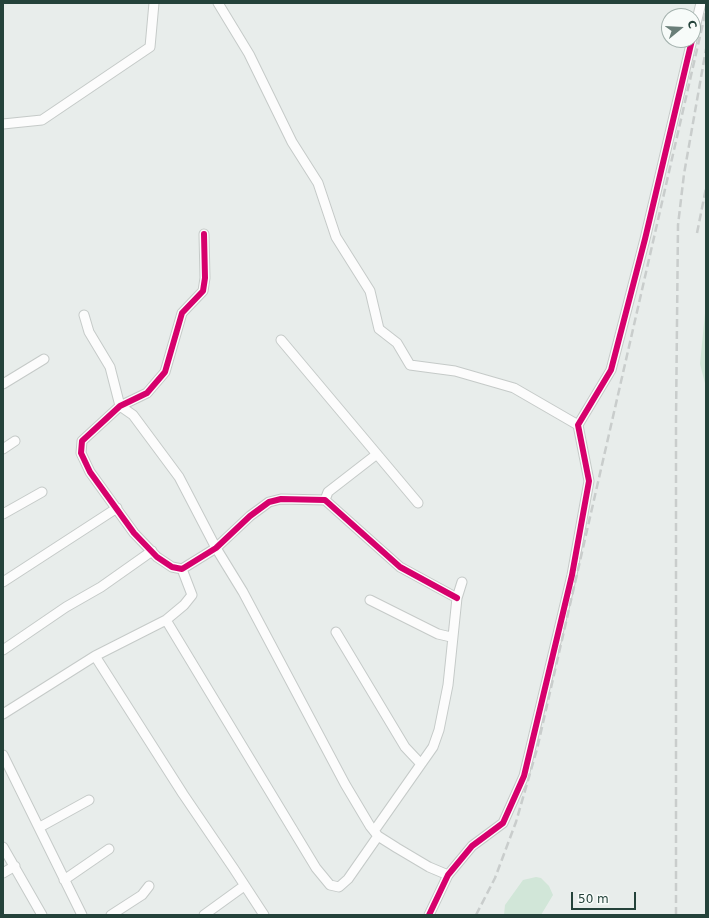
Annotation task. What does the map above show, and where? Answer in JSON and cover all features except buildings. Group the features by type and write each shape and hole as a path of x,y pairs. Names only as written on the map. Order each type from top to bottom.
{"street":[{"path":"3,124 42,120 150,47 154,3"},
{"path":"218,3 249,54 292,142 318,183 336,237 370,291 379,329 397,343 410,365 455,371 514,388 578,425"},
{"path":"429,915 448,875 472,846 503,823 524,776 572,574 589,481 578,425 611,370 645,239 690,48"},
{"path":"204,234 205,278 203,291 182,313 165,372 146,393 120,406 82,440 81,453 90,472 134,533 152,551 172,566 182,569 216,548 250,516 269,502 281,499 325,500 400,566 457,598"},
{"path":"84,315 89,332 110,367 120,406 133,415 179,477 216,548 243,592 345,784 376,834 429,867 448,875"},
{"path":"282,340 321,384 418,502"},
{"path":"3,384 44,358"},
{"path":"3,449 15,441"},
{"path":"325,500 328,492 377,454"},
{"path":"3,514 42,492"},
{"path":"3,582 117,508"},
{"path":"3,650 152,551"},
{"path":"3,714 95,656 166,620 184,605 192,595 182,569"},
{"path":"166,620 316,868 330,885 339,887 348,879 433,747 439,730 452,658 451,637 457,598 462,582"},
{"path":"370,600 438,634 451,637"},
{"path":"336,632 405,747 421,764"},
{"path":"95,656 179,788 264,915"},
{"path":"3,755 40,827 82,915"},
{"path":"40,827 89,800"},
{"path":"3,847 42,915"},
{"path":"64,880 109,849"},
{"path":"3,873 15,866"},
{"path":"111,915 142,895 149,886"},
{"path":"204,915 244,886"}],"green space":[{"path":"706,303 706,387 700,364"},
{"path":"536,877 541,878 549,886 553,895 541,915 504,915 505,905 523,880"}],"railway":[{"path":"476,915 495,878 516,822 537,749 706,10"},
{"path":"676,915 676,421 678,225 684,174 706,49"},
{"path":"697,233 706,188"}],"cycle path":[{"path":"429,915 448,875 472,846 503,823 524,776 572,575 589,481 578,425 611,370 645,239 690,48"},
{"path":"204,234 205,278 203,291 182,313 165,372 147,393 120,406 82,441 81,453 90,472 134,533 157,557 172,567 182,569 216,548 250,516 269,502 281,499 325,500 400,567 457,598"}]}
